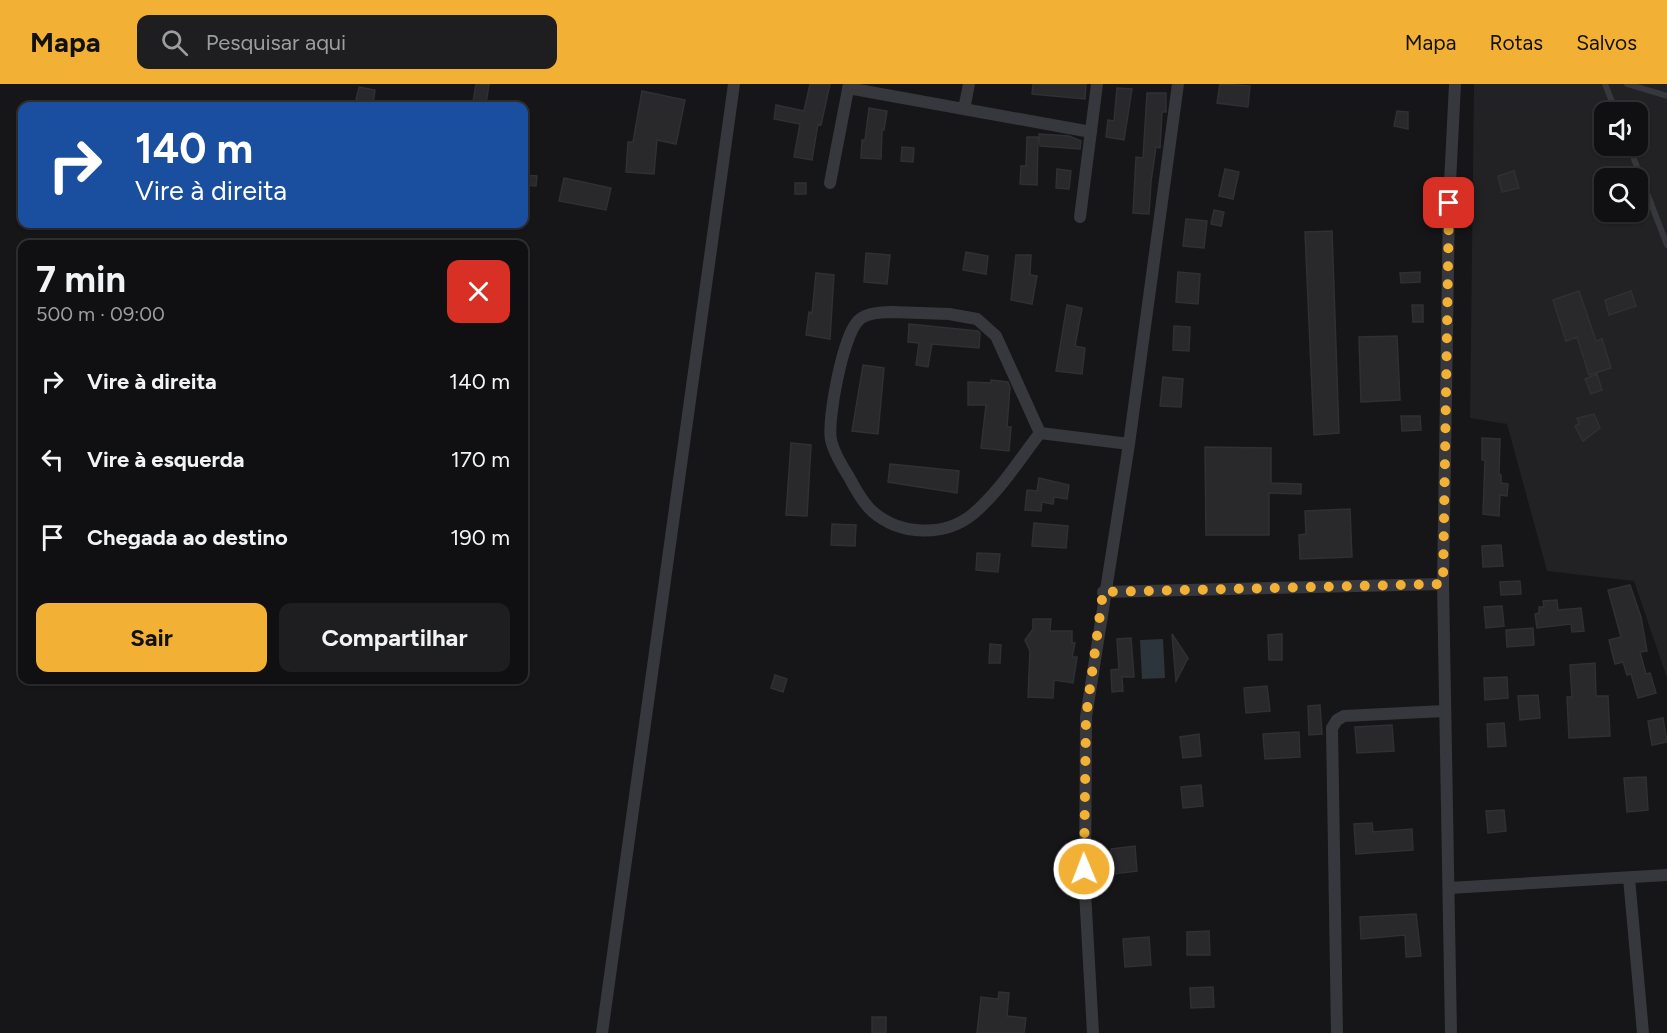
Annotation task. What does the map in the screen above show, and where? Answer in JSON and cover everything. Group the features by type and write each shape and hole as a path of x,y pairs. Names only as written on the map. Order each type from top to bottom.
{"street":[{"path":"602,1033 734,84"},
{"path":"964,110 969,84"},
{"path":"1080,217 1096,84"},
{"path":"1093,1033 1085,892 1086,717 1103,592 1129,444 1178,84"},
{"path":"1451,1033 1443,584 1449,203 1455,84"},
{"path":"830,183 848,86 964,110 1091,132"},
{"path":"892,312 949,314 977,319 996,336 1040,433 988,498 973,514 955,525 937,531 915,530 894,524 872,511 840,464 831,440 832,405 838,375 855,323 864,317 892,312"},
{"path":"1040,433 1129,444"},
{"path":"1103,592 1443,584"},
{"path":"1337,1033 1332,728 1337,720 1344,716 1444,711"},
{"path":"1449,888 1667,875"},
{"path":"1629,878 1643,1033"}],"lane":[{"path":"1605,84 1612,102"},
{"path":"1627,84 1667,96"},
{"path":"1633,156 1667,245"}],"shaded area":[{"path":"1474,84 1667,84 1667,678 1634,581 1547,571 1507,424 1470,418"},
{"path":"1163,639 1165,678 1142,679 1140,640"}],"building":[{"path":"476,84 489,84 486,102 473,102"},
{"path":"810,84 830,84 821,125 818,124 812,160 794,157 800,124 774,119 776,105 804,111"},
{"path":"1033,84 1086,84 1085,99 1032,94"},
{"path":"1220,84 1250,86 1248,107 1217,103"},
{"path":"359,87 375,90 373,102 356,100"},
{"path":"1117,88 1132,89 1124,140 1106,137 1108,120 1114,121"},
{"path":"642,91 685,100 676,144 657,140 654,174 626,172 628,142 633,142"},
{"path":"1147,93 1166,93 1166,112 1162,112 1160,148 1156,147 1149,214 1133,213 1136,157 1143,158"},
{"path":"869,108 887,111 884,130 882,130 881,159 861,158 862,140 865,140"},
{"path":"1397,111 1408,112 1408,129 1394,126"},
{"path":"1039,134 1069,136 1081,141 1080,149 1040,146"},
{"path":"1027,137 1038,137 1037,185 1020,184 1021,166 1026,166"},
{"path":"902,147 914,148 913,162 901,161"},
{"path":"1057,169 1071,171 1069,189 1056,188"},
{"path":"1225,169 1239,172 1233,199 1219,196"},
{"path":"1514,171 1519,188 1502,192 1498,176"},
{"path":"528,175 537,176 536,186 528,185"},
{"path":"564,178 611,188 606,210 559,201"},
{"path":"795,183 806,183 806,194 795,194"},
{"path":"1214,210 1224,212 1221,226 1211,224"},
{"path":"1186,219 1207,221 1204,248 1183,246"},
{"path":"1332,231 1339,433 1314,435 1305,232"},
{"path":"966,252 988,256 986,274 963,270"},
{"path":"866,253 890,255 887,284 864,282"},
{"path":"1016,255 1031,255 1030,275 1037,276 1032,304 1011,300"},
{"path":"1178,272 1200,274 1198,304 1176,302"},
{"path":"1420,272 1420,282 1401,283 1400,273"},
{"path":"816,273 834,275 830,339 806,335 809,312 812,313"},
{"path":"1579,291 1596,341 1602,339 1611,368 1589,375 1577,337 1566,341 1553,300"},
{"path":"1631,291 1636,306 1609,315 1605,300"},
{"path":"1067,305 1082,308 1075,346 1085,348 1082,374 1056,371"},
{"path":"1412,305 1423,305 1423,322 1413,322"},
{"path":"909,324 978,331 980,333 979,348 932,344 928,367 916,365 919,343 908,342"},
{"path":"1174,326 1190,327 1189,351 1173,350"},
{"path":"1397,336 1400,400 1361,402 1359,337"},
{"path":"863,365 884,368 878,434 852,431"},
{"path":"1597,374 1602,390 1591,394 1585,379"},
{"path":"1163,377 1183,379 1181,407 1160,406"},
{"path":"991,380 1008,382 1010,387 1007,427 1011,427 1009,451 981,448 986,405 968,405 968,382 991,383"},
{"path":"1594,414 1600,428 1583,441 1575,426 1579,424 1577,418"},
{"path":"1401,416 1420,416 1421,430 1402,431"},
{"path":"1482,438 1500,439 1499,474 1501,483 1508,484 1507,496 1500,495 1499,516 1483,514 1485,460 1482,460"},
{"path":"791,443 811,445 807,516 786,515"},
{"path":"1205,447 1271,448 1271,483 1301,484 1301,494 1269,493 1269,535 1206,535"},
{"path":"890,464 959,471 957,493 888,482"},
{"path":"1039,478 1069,485 1067,499 1054,497 1053,504 1042,502 1041,511 1025,510 1027,490 1037,491"},
{"path":"1350,509 1352,557 1300,559 1299,535 1306,534 1305,511"},
{"path":"1034,523 1068,526 1066,548 1032,546"},
{"path":"832,524 856,525 855,546 831,545"},
{"path":"1501,545 1503,566 1483,567 1482,546"},
{"path":"977,553 1000,554 998,572 976,570"},
{"path":"1520,581 1521,594 1501,595 1500,582"},
{"path":"1630,585 1641,617 1647,651 1640,652 1646,674 1650,673 1656,693 1638,698 1631,674 1627,675 1623,662 1615,664 1609,640 1621,637 1608,590"},
{"path":"1557,600 1558,610 1581,608 1584,631 1572,632 1571,624 1537,628 1535,614 1539,613 1539,607 1544,607 1543,601"},
{"path":"1502,606 1504,626 1486,628 1484,607"},
{"path":"1033,619 1051,619 1050,631 1072,631 1072,643 1075,643 1072,657 1077,657 1073,683 1054,680 1053,698 1028,697 1030,651 1025,640 1033,629"},
{"path":"1533,628 1534,645 1507,647 1506,630"},
{"path":"1172,634 1188,658 1176,681"},
{"path":"1282,634 1282,660 1269,660 1268,635"},
{"path":"1131,638 1134,677 1122,677 1123,691 1112,692 1111,670 1119,669 1117,639"},
{"path":"990,644 1001,645 1000,663 989,663"},
{"path":"1595,663 1596,696 1608,696 1610,736 1569,738 1567,697 1572,697 1570,665"},
{"path":"775,675 787,679 783,692 771,688"},
{"path":"1507,677 1508,698 1485,700 1484,678"},
{"path":"1267,686 1270,711 1246,713 1244,688"},
{"path":"1538,695 1540,718 1520,720 1518,696"},
{"path":"1320,705 1322,734 1309,735 1308,706"},
{"path":"1663,718 1667,742 1652,745 1648,721"},
{"path":"1504,723 1506,746 1488,747 1487,724"},
{"path":"1392,725 1394,751 1357,753 1355,727"},
{"path":"1299,732 1300,757 1265,759 1263,734"},
{"path":"1199,734 1201,756 1183,758 1180,737"},
{"path":"1646,777 1648,810 1627,812 1624,778"},
{"path":"1201,785 1203,806 1183,808 1181,787"},
{"path":"1504,810 1506,831 1488,833 1486,811"},
{"path":"1372,823 1373,832 1412,829 1413,850 1356,854 1354,824"},
{"path":"1135,846 1137,871 1113,874 1111,849"},
{"path":"1416,914 1421,956 1406,957 1405,935 1361,939 1360,917"},
{"path":"1209,931 1210,955 1187,955 1187,932"},
{"path":"1149,937 1151,965 1125,967 1123,939"},
{"path":"1213,987 1214,1007 1191,1008 1190,988"},
{"path":"999,992 1009,993 1007,1016 1026,1018 1024,1033 977,1033 981,997 998,999"},
{"path":"872,1017 886,1017 886,1033 872,1033"}],"route":[{"path":"1084,869 1086,717 1103,592 1443,584 1449,203"}]}
